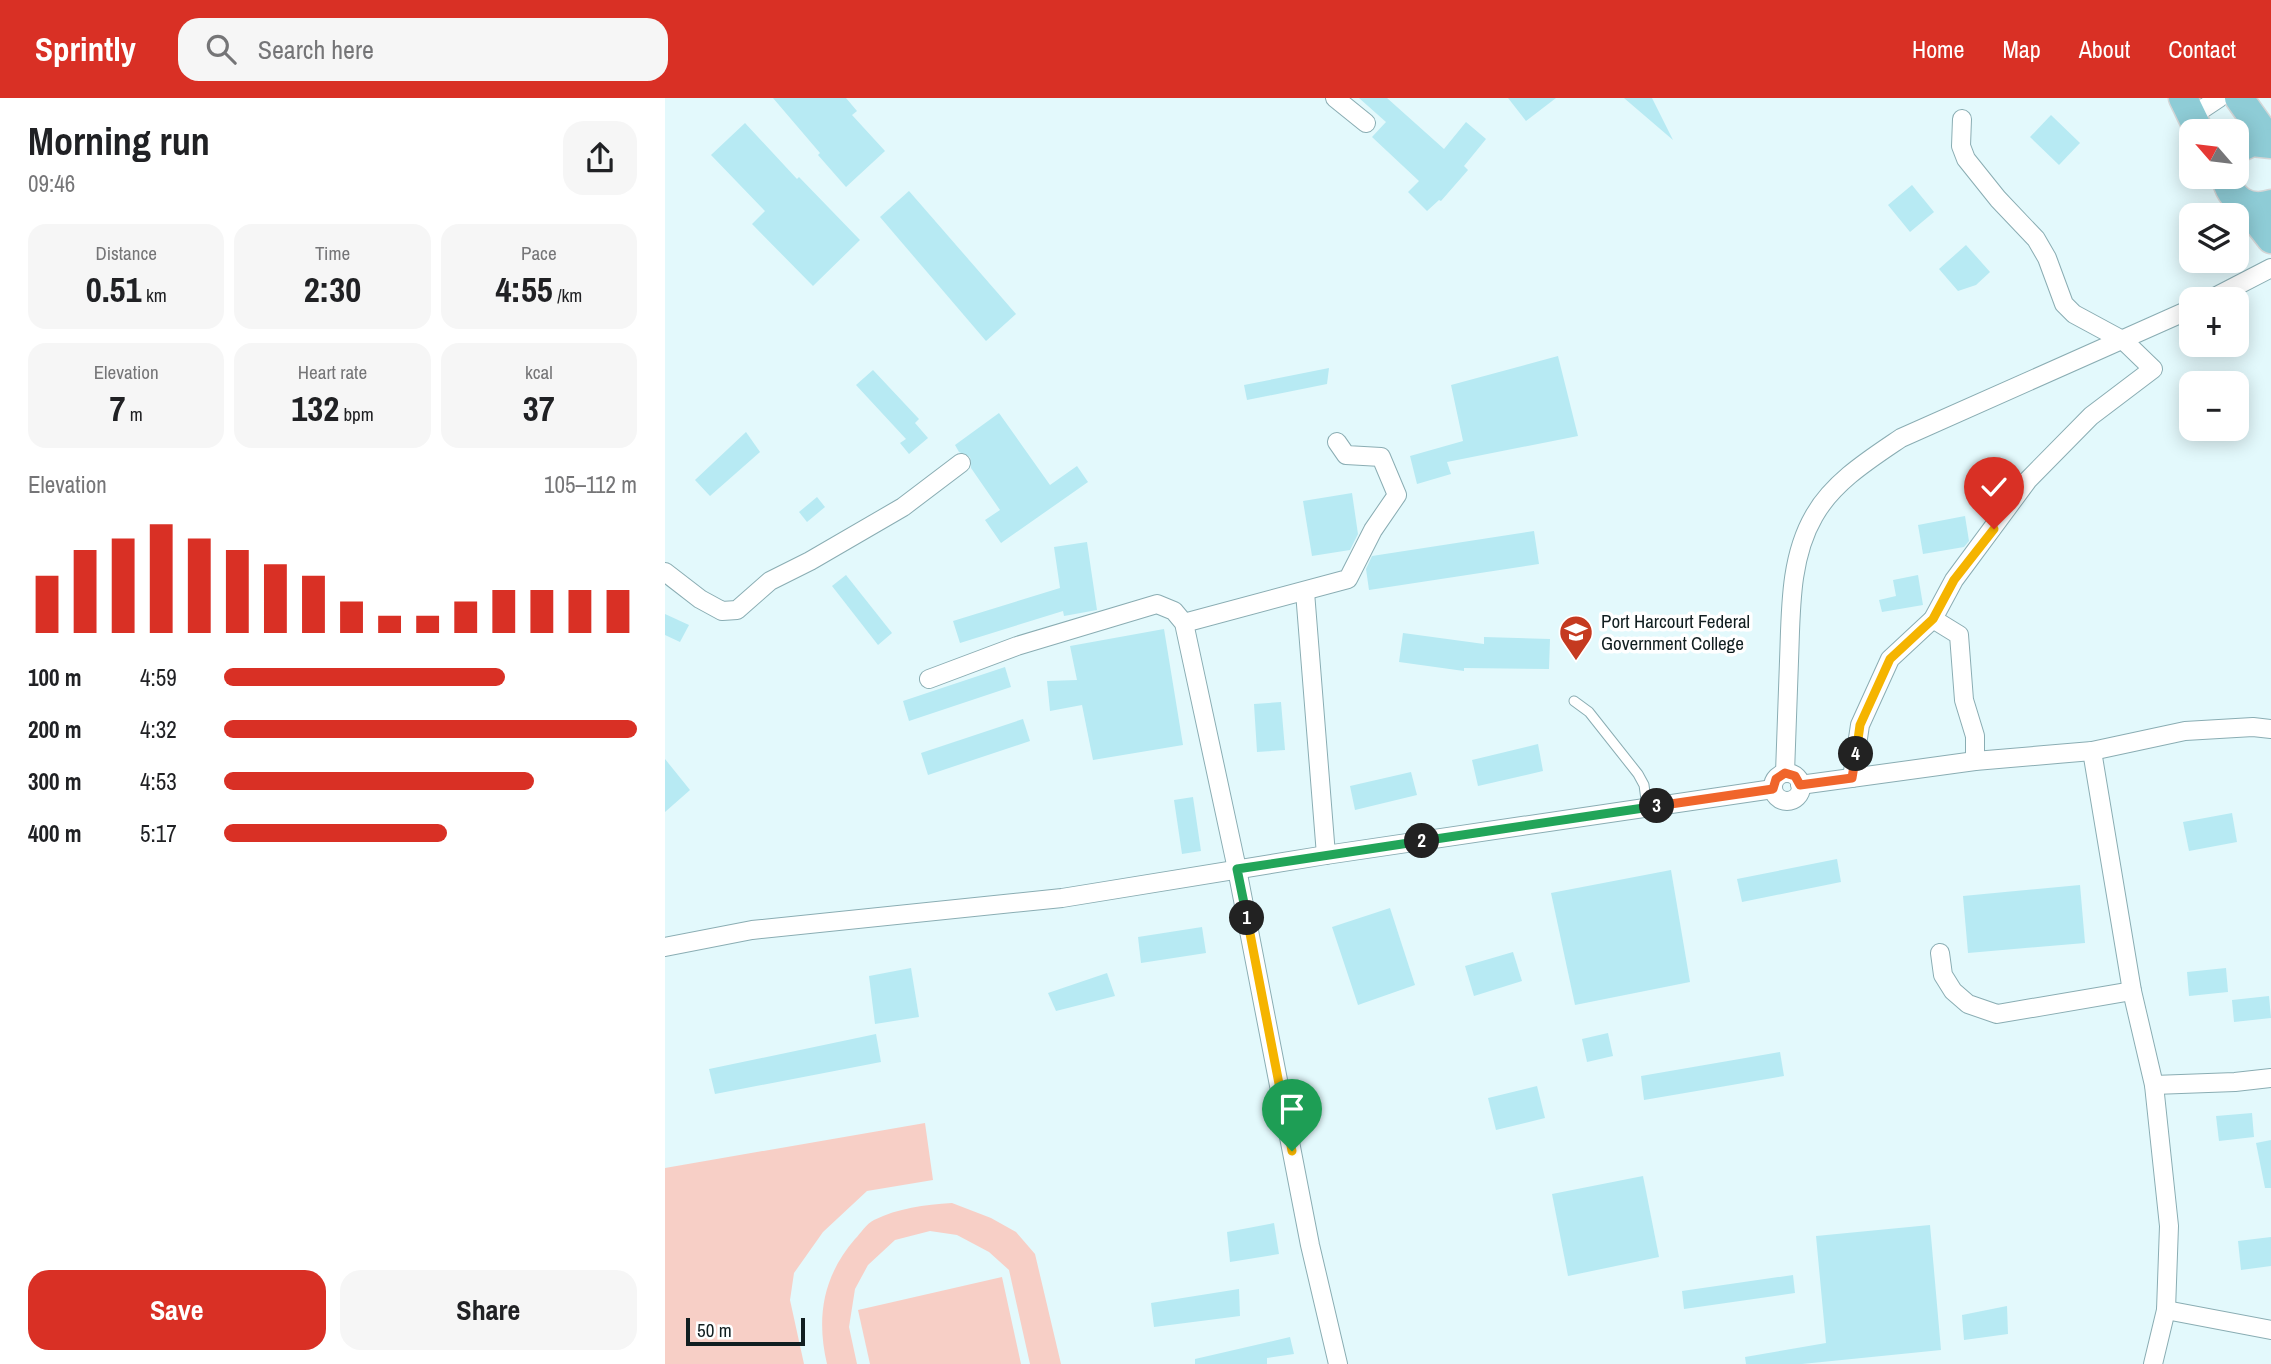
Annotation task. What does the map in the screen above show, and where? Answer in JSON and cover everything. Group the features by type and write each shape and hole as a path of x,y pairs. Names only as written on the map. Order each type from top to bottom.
{"main road":[{"path":"2239,98 2271,144"},
{"path":"2249,143 2271,144"},
{"path":"2233,189 2271,239"},
{"path":"2235,189 2254,206 2271,204"}],"street":[{"path":"1335,98 1366,123"},
{"path":"2191,115 2218,98"},
{"path":"1852,778 1860,725 1890,659 1933,619 1954,580 2028,480 2091,416 2153,369 2124,341 2074,314 2064,304 2047,258 2036,239 1998,199 1966,159 1961,146 1962,118"},
{"path":"2234,287 2271,268"},
{"path":"1785,773 1794,579 1804,539 1814,515 1835,490 1866,462 1901,438 2179,315"},
{"path":"1184,623 1348,579 1373,530 1397,495 1381,457 1346,455 1336,442"},
{"path":"665,572 700,599 722,611 737,610 770,581 903,507 961,463"},
{"path":"1304,592 1325,855"},
{"path":"929,679 1017,646 1157,604 1174,611 1184,623 1237,869 1310,1245 1338,1364"},
{"path":"1933,619 1959,635 1964,700 1975,736 1975,761"},
{"path":"1800,785 1975,761 2092,751 2185,732 2253,727 2271,729"},
{"path":"2092,751 2132,991 2154,1085 2169,1226 2166,1310 2153,1364"},
{"path":"1785,773 1795,776 1800,785 1798,795 1789,801 1778,798 1773,789 1776,779 1785,773"},
{"path":"665,947 752,930 1062,898 1325,855 1773,789"},
{"path":"1940,953 1943,975 1953,991 1968,1004 1997,1014 2132,991"},
{"path":"2154,1085 2235,1082 2271,1077"},
{"path":"2166,1310 2271,1330"}],"lane":[{"path":"1574,701 1589,712 1638,774 1644,785 1647,807"}],"shaded area":[{"path":"925,1123 933,1180 867,1191 823,1232 794,1273 790,1300 804,1364 665,1364 665,1168"},
{"path":"952,1203 991,1218 1016,1232 1035,1254 1061,1364 1030,1364 1009,1270 989,1252 957,1235 930,1231 895,1240 868,1265 855,1289 849,1327 857,1364 827,1364 822,1330 825,1298 829,1282 844,1253 874,1220 911,1208"},
{"path":"1002,1277 1021,1364 870,1364 858,1310"}],"building":[{"path":"773,98 846,98 857,111 852,115 885,151 846,187"},
{"path":"1359,98 1387,98 1444,149 1466,122 1486,139 1464,166 1468,170 1441,201 1427,211 1408,192 1419,181 1372,137 1386,122"},
{"path":"1508,98 1556,98 1526,121"},
{"path":"1624,98 1652,98 1673,140"},
{"path":"2051,115 2080,143 2059,165 2030,137"},
{"path":"745,123 797,179 799,177 860,240 813,286 752,224 765,211 711,155"},
{"path":"1912,185 1934,212 1910,232 1888,205"},
{"path":"909,191 1016,314 986,341 880,217"},
{"path":"1966,245 1990,272 1976,285 1958,291 1939,269"},
{"path":"1558,356 1578,436 1447,462 1451,474 1417,484 1410,456 1463,441 1451,385"},
{"path":"1329,368 1327,384 1247,400 1244,385"},
{"path":"873,370 919,419 915,423 928,438 909,454 900,443 906,439 856,385"},
{"path":"999,413 1050,485 1077,466 1088,482 1001,543 985,520 1000,510 971,468 970,457 959,452 955,445"},
{"path":"746,432 760,452 710,496 695,480"},
{"path":"1352,493 1358,534 1350,550 1312,556 1303,501"},
{"path":"817,497 825,507 807,522 799,512"},
{"path":"1965,516 1969,541 1964,547 1923,554 1918,525"},
{"path":"1534,531 1539,564 1369,590 1366,569 1372,556"},
{"path":"1087,542 1097,610 1064,616 1063,611 960,643 953,621 1060,588 1054,547"},
{"path":"846,575 892,633 878,645 832,586"},
{"path":"1918,575 1923,605 1882,612 1879,600 1896,596 1893,580"},
{"path":"665,614 689,625 680,642 665,635"},
{"path":"1164,629 1183,745 1093,760 1082,705 1050,711 1047,681 1077,680 1070,646"},
{"path":"1403,633 1484,644 1484,637 1550,639 1549,669 1464,668 1464,671 1399,662"},
{"path":"1005,667 1011,687 909,721 903,701"},
{"path":"1281,702 1285,750 1257,752 1254,704"},
{"path":"1023,719 1030,741 928,775 921,753"},
{"path":"1538,744 1543,771 1478,786 1472,760"},
{"path":"665,759 690,790 665,812"},
{"path":"1411,772 1417,795 1355,810 1350,786"},
{"path":"1193,797 1201,851 1182,854 1174,800"},
{"path":"2232,813 2237,842 2189,851 2183,822"},
{"path":"1837,859 1841,882 1742,902 1737,879"},
{"path":"1671,870 1690,982 1575,1005 1551,893"},
{"path":"2080,885 2085,943 1968,953 1963,896"},
{"path":"1390,908 1415,985 1358,1005 1332,927"},
{"path":"1202,927 1206,953 1141,963 1138,937"},
{"path":"1513,952 1522,981 1474,996 1465,966"},
{"path":"911,968 919,1017 875,1024 869,976"},
{"path":"2226,968 2228,992 2189,996 2187,972"},
{"path":"1107,973 1115,996 1056,1011 1048,993"},
{"path":"2269,996 2271,1018 2234,1022 2232,1000"},
{"path":"1608,1033 1613,1056 1587,1062 1582,1039"},
{"path":"876,1034 881,1062 715,1094 709,1069"},
{"path":"1780,1052 1784,1076 1644,1100 1641,1076"},
{"path":"1537,1086 1545,1118 1496,1130 1488,1098"},
{"path":"2252,1113 2254,1137 2219,1141 2216,1116"},
{"path":"2271,1140 2271,1188 2265,1188 2256,1143"},
{"path":"1643,1176 1659,1257 1568,1276 1552,1194"},
{"path":"1274,1223 1279,1254 1230,1262 1227,1232"},
{"path":"1930,1225 1941,1350 1802,1364 1746,1364 1745,1357 1826,1343 1816,1236"},
{"path":"2271,1237 2271,1266 2241,1270 2238,1241"},
{"path":"1793,1275 1795,1293 1684,1309 1682,1291"},
{"path":"1239,1289 1240,1316 1154,1327 1151,1303"},
{"path":"2007,1306 2008,1334 1964,1340 1962,1315"},
{"path":"1290,1337 1294,1354 1267,1358 1267,1364 1195,1364 1195,1359"}],"place":[{"name":"Port Harcourt Federal Government College","path":"1576,662"}],"route":[{"path":"1292,1151 1237,869 1773,789 1773,783 1785,773 1795,776 1800,785 1852,778 1860,725 1890,659 1933,619 1954,580 1994,529"}]}
